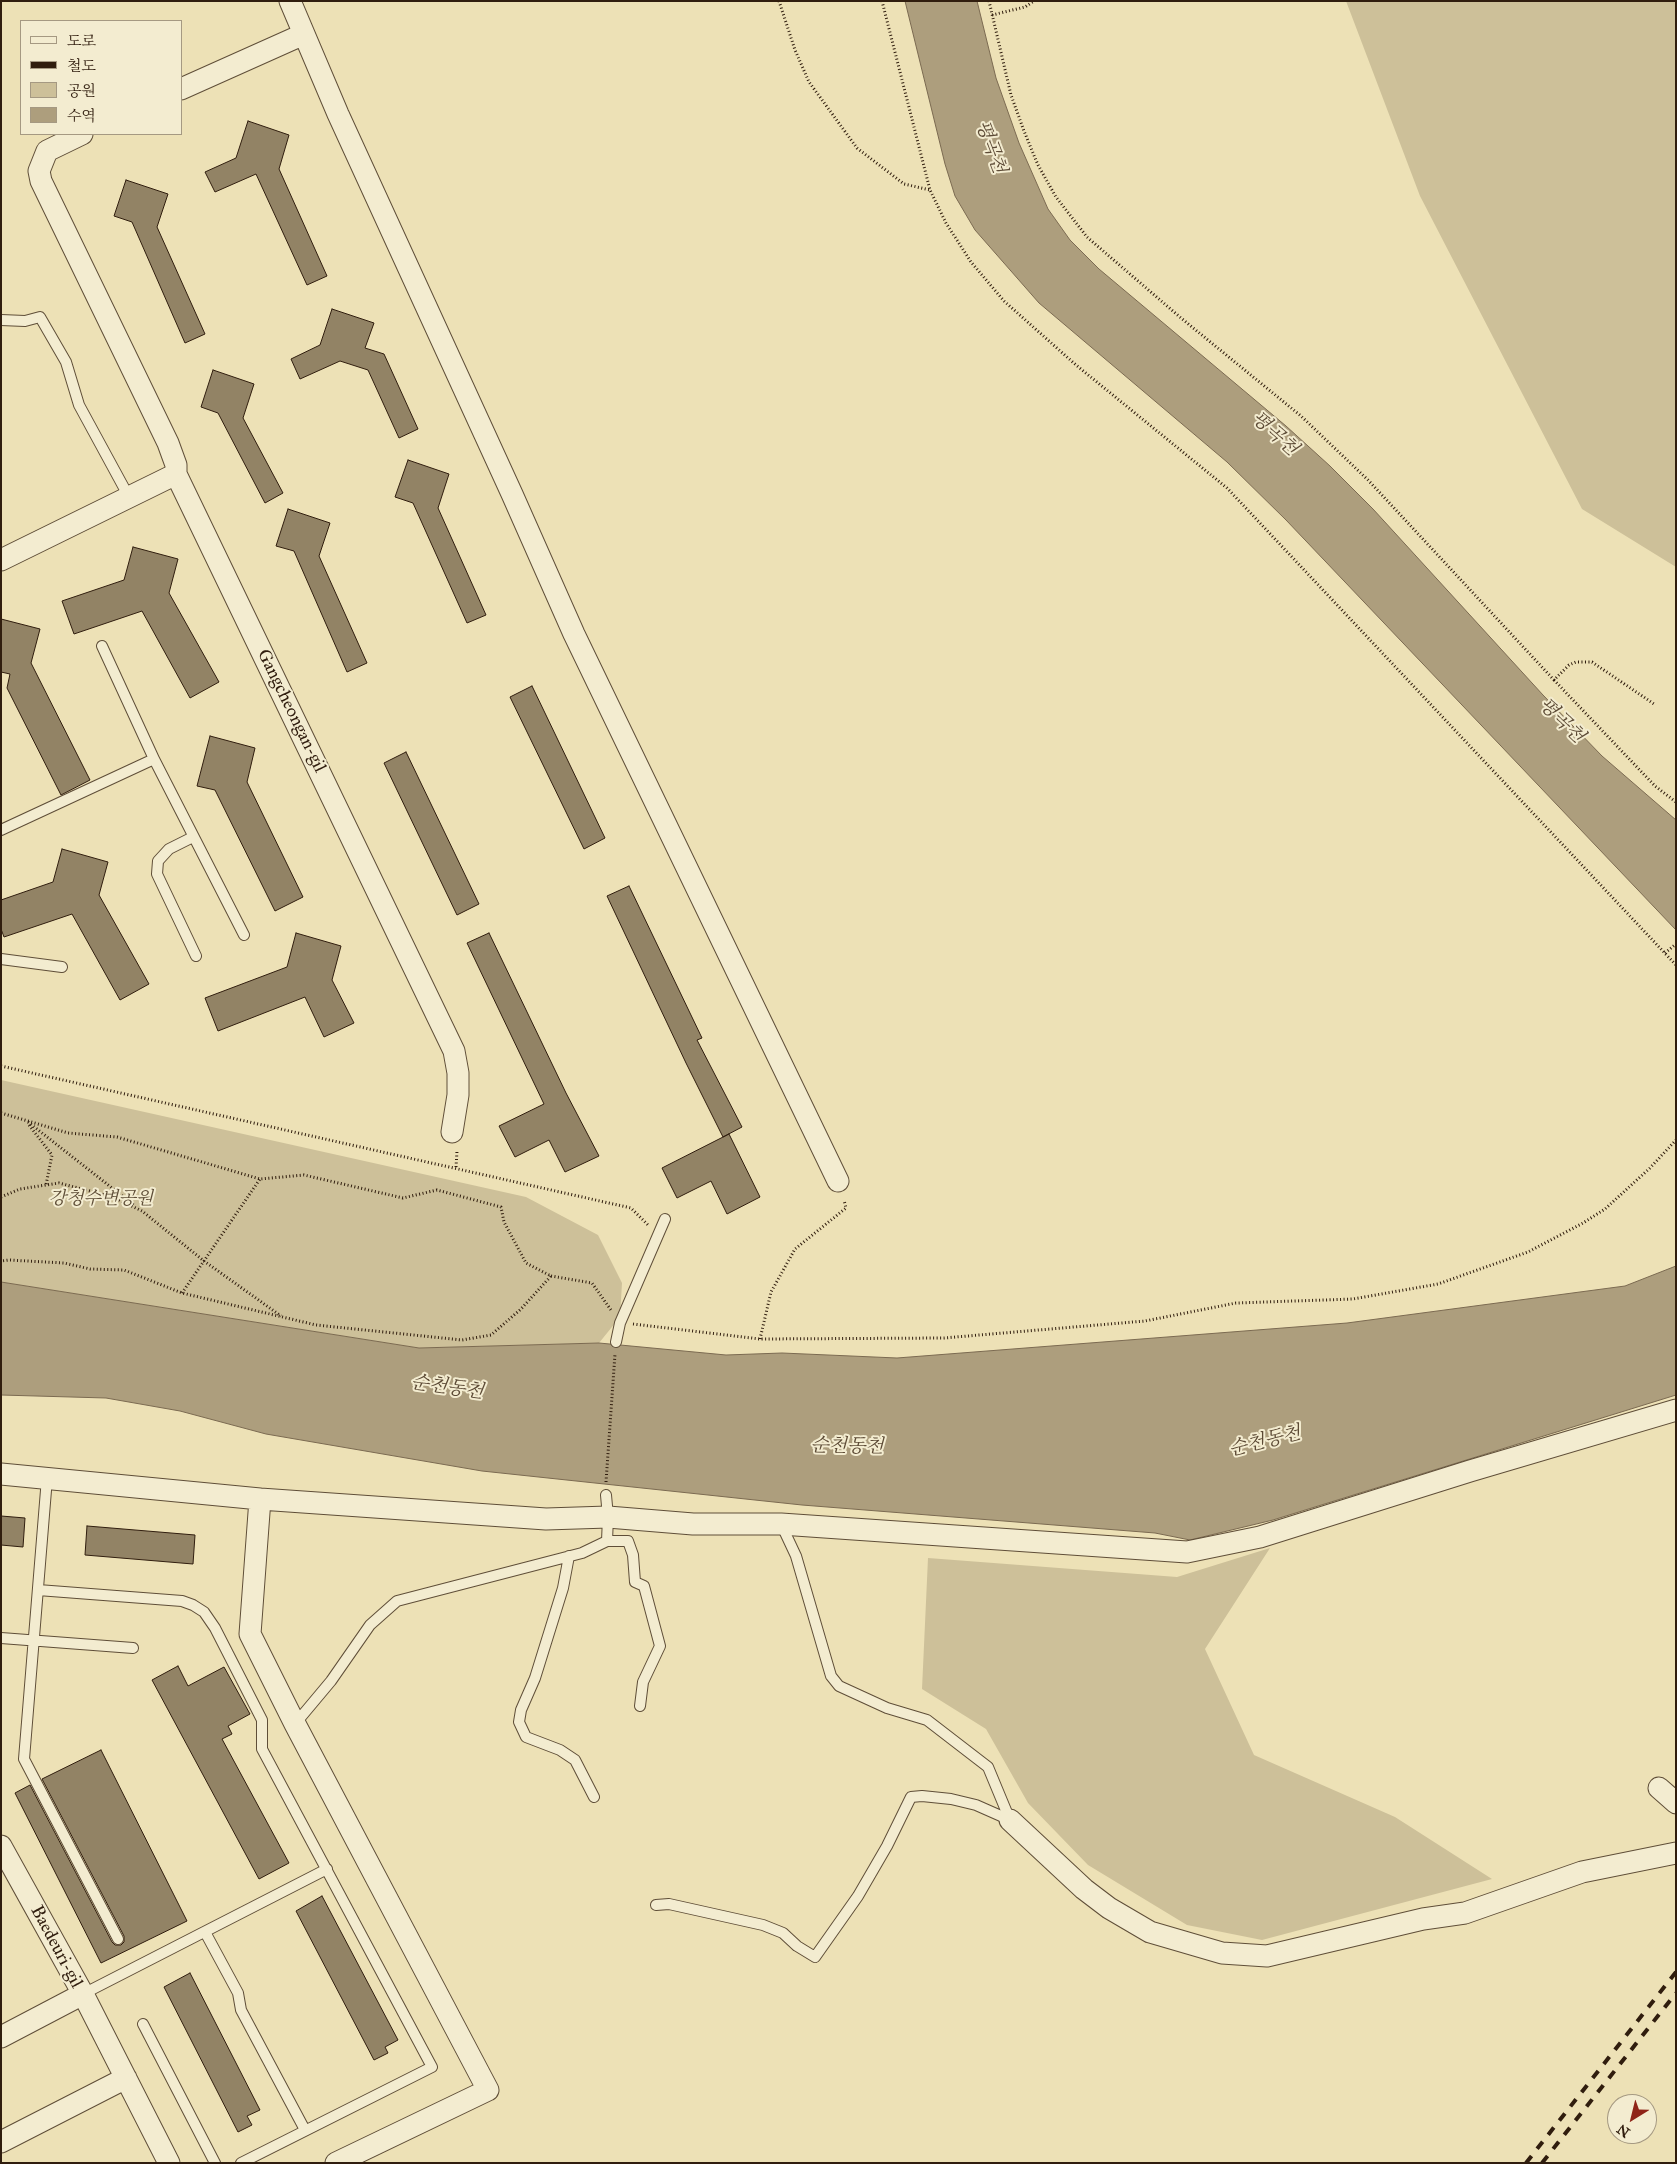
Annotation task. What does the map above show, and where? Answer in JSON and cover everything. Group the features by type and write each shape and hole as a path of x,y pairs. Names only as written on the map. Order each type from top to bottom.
{"street":[{"path":"290,1 338,114 574,634 838,1181"},
{"path":"182,89 304,34"},
{"name":"Gangcheongan-gil","path":"80,135 47,150 39,171 41,181 168,443 176,465 176,474 454,1051 458,1073 458,1095 452,1132"},
{"path":"1,560 176,474"},
{"path":"1,1474 260,1499 546,1519 608,1517 693,1524 781,1524 1187,1552 1260,1537 1470,1471 1676,1410"},
{"path":"260,1499 250,1634 295,1724 488,2090 336,2163"},
{"path":"1659,1788 1676,1803"},
{"path":"1010,1820 1084,1890 1109,1908 1150,1932 1222,1953 1267,1956 1423,1919 1465,1914 1582,1872 1676,1853"},
{"name":"Baedeuri-gil","path":"1,1846 83,1994 1,2037"},
{"path":"83,1994 169,2163"},
{"path":"1,2142 126,2078"}],"lane":[{"path":"1,320 26,321 40,317 66,362 79,405 129,497"},
{"path":"102,646 154,759 244,935"},
{"path":"1,830 154,759"},
{"path":"194,836 169,849 158,861 157,874 196,956"},
{"path":"1,959 62,967"},
{"path":"616,1342 620,1323 665,1220"},
{"path":"47,1478 24,1759 118,1939"},
{"path":"606,1495 608,1517 607,1541"},
{"path":"781,1524 796,1556 831,1676 839,1686 887,1708 927,1720 988,1767 1010,1820"},
{"path":"295,1724 331,1681 370,1625 397,1601 582,1553 607,1541 628,1541 633,1555 635,1582 644,1586 660,1646 643,1682 640,1706"},
{"path":"570,1556 563,1588 535,1678 521,1710 519,1722 526,1738 560,1750 575,1760 594,1797"},
{"path":"38,1590 182,1601 194,1605 204,1612 215,1628 262,1720 262,1749 432,2067 241,2163"},
{"path":"1,1638 133,1648"},
{"path":"656,1905 669,1904 763,1925 783,1933 797,1946 815,1957 858,1896 887,1846 911,1798 922,1796 951,1799 976,1805 1010,1820"},
{"path":"83,1994 327,1869"},
{"path":"205,1932 238,1993 241,2010 305,2130"},
{"path":"143,2024 215,2163"}],"path":[{"path":"779,1 795,50 809,82 856,148 904,184 930,190"},
{"path":"882,1 930,190 946,223 970,262 1004,301 1076,365 1227,488 1676,964"},
{"path":"989,1 1011,95 1024,131 1043,173 1074,223 1116,263 1307,422 1368,480 1655,786 1676,802"},
{"path":"992,15 1025,7 1034,1"},
{"path":"1554,680 1569,664 1592,662 1654,704"},
{"path":"1666,953 1676,944"},
{"path":"1,1066 632,1208 659,1237"},
{"path":"1,1113 68,1134 117,1137 260,1179 304,1175 403,1198 437,1190 501,1207 504,1222 526,1263 551,1276 592,1283 620,1323 760,1340 953,1337 1145,1321 1236,1303 1353,1299 1438,1284 1528,1252 1583,1223 1611,1203 1650,1168 1676,1140"},
{"path":"26,1120 52,1155 46,1185"},
{"path":"26,1120 204,1261 283,1317"},
{"path":"182,1293 260,1179"},
{"path":"760,1340 772,1292 795,1249 846,1208 838,1181"},
{"path":"1,1197 20,1189 59,1183 113,1197 142,1211"},
{"path":"1,1261 64,1263 90,1269 124,1270 182,1293 316,1324 462,1340 490,1335 521,1309 551,1276"},
{"path":"606,1495 616,1342"}],"green space":[{"path":"1346,1 1676,1 1676,567 1582,509 1420,196"},
{"name":"강청수변공원","path":"1,1080 526,1197 598,1235 622,1283 620,1317 599,1343 419,1348 1,1282"},
{"path":"1270,1548 1205,1649 1254,1755 1395,1817 1492,1879 1262,1940 1187,1925 1088,1865 1028,1803 986,1729 922,1689 928,1558 1177,1577"}],"water":[{"name":"평곡천","path":"905,1 977,1 996,78 1019,143 1048,209 1070,240 1099,269 1286,426 1330,466 1373,509 1543,695 1602,756 1676,820 1676,930 1286,520 1227,462 1039,303 975,230 955,196 945,164"},
{"name":"순천동천","path":"1676,1266 1676,1395 1273,1520 1190,1540 1155,1533 802,1505 482,1471 266,1434 180,1411 106,1398 1,1395 1,1282 419,1348 599,1343 726,1355 782,1353 897,1358 1347,1323 1625,1286"}],"building":[{"path":"248,121 289,135 279,169 327,276 307,285 256,174 215,192 205,172 236,158"},
{"path":"126,180 168,194 157,227 205,334 185,343 132,222 114,216"},
{"path":"332,309 374,323 365,348 384,354 418,429 399,438 368,370 340,361 300,379 291,359 320,345"},
{"path":"213,370 254,384 243,418 283,493 265,503 218,413 201,407"},
{"path":"408,460 449,474 438,508 486,615 467,623 413,503 395,497"},
{"path":"288,509 330,523 319,556 367,663 347,672 294,551 276,546"},
{"path":"133,547 178,559 169,593 219,682 190,698 142,611 74,634 62,601 124,580"},
{"path":"1,619 40,629 31,663 90,780 61,795 7,688 10,674 1,672"},
{"path":"532,686 605,838 584,849 510,697"},
{"path":"210,736 255,748 247,782 303,897 275,911 215,790 197,786"},
{"path":"406,752 479,904 457,915 384,763"},
{"path":"62,849 108,862 99,895 149,984 120,1000 72,914 4,937 1,929 1,900 53,882"},
{"path":"629,886 702,1038 697,1040 742,1127 723,1137 607,896"},
{"path":"296,933 341,946 332,980 354,1023 324,1037 305,997 218,1031 205,998 287,967"},
{"path":"489,933 566,1093 599,1156 565,1172 549,1140 515,1157 499,1126 544,1104 467,943"},
{"path":"729,1134 760,1197 727,1214 711,1181 677,1198 662,1168"},
{"path":"1,1516 25,1518 23,1547 1,1545"},
{"path":"87,1526 195,1535 193,1564 85,1555"},
{"path":"178,1666 188,1686 224,1667 250,1714 228,1726 232,1734 222,1739 289,1863 259,1879 152,1680"},
{"path":"101,1750 187,1921 101,1963 15,1793 30,1785 112,1942 115,1945 121,1945 124,1942 124,1936 42,1779"},
{"path":"322,1896 398,2040 385,2047 388,2053 374,2060 296,1911"},
{"path":"190,1973 260,2110 247,2116 252,2125 238,2132 164,1987"}],"railway":[{"path":"1526,2163 1676,1972"},
{"path":"1542,2163 1676,1993"}]}
